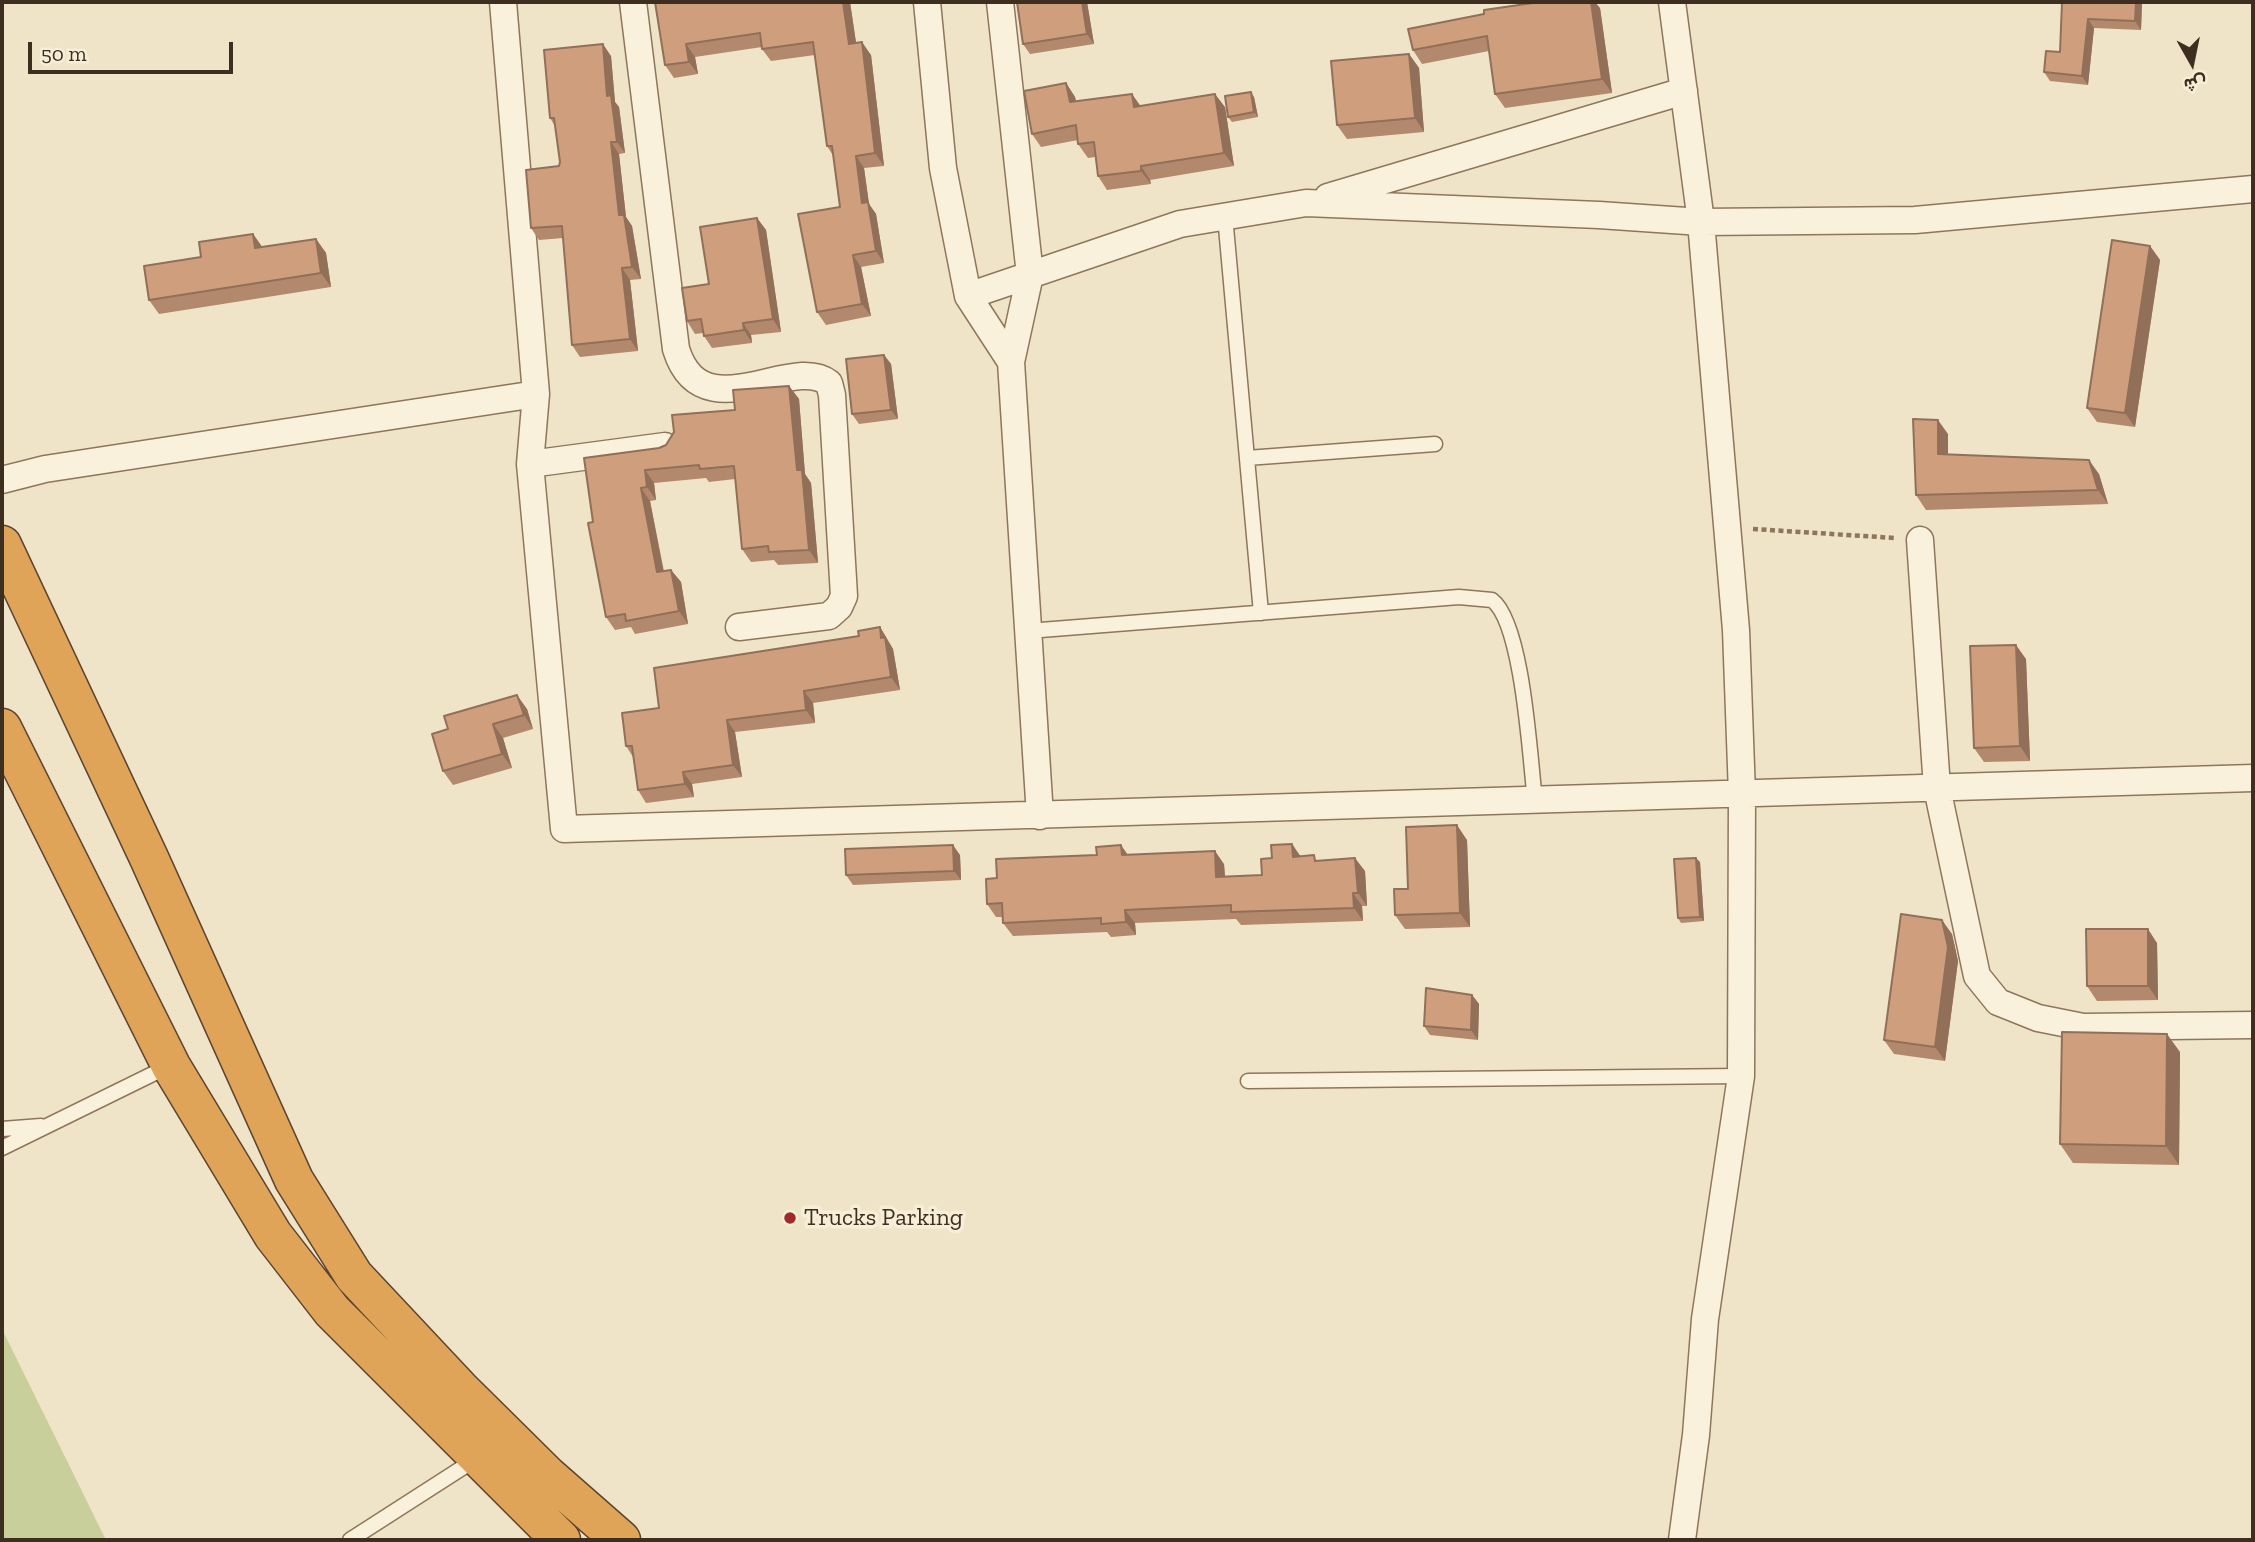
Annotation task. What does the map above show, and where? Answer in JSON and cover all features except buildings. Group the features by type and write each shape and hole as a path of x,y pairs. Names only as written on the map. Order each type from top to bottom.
{"highway":[{"path":"2,545 149,858 294,1180 320,1225 355,1276 460,1389 548,1476 621,1540"},
{"path":"2,728 171,1066 273,1235 332,1311 561,1540"}],"street":[{"path":"503,2 536,394 530,464 564,829 2253,778"},
{"path":"633,2 676,349 681,365 688,375 707,387 751,386 812,375 829,383 832,395 844,596 839,607 829,616 739,627"},
{"path":"926,2 943,168 968,296 1012,362"},
{"path":"1000,2 1030,275 1012,362 1040,816"},
{"path":"1672,2 1702,222 1736,630 1742,794 1741,1076 1705,1319 1696,1435 1682,1540"},
{"path":"968,296 1180,223 1306,203 1684,90"},
{"path":"1306,203 1702,222 1915,220 2253,189"},
{"path":"2,480 45,469 536,394"},
{"path":"530,464 665,446"},
{"path":"1920,540 1937,788 1977,976 1998,1002 2038,1017 2083,1027 2253,1026"}],"lane":[{"path":"1225,216 1261,613"},
{"path":"1247,458 1435,444"},
{"path":"1028,631 1459,597 1492,600 1504,614 1516,654 1535,800"},
{"path":"2,1148 171,1066"},
{"path":"1248,1081 1741,1076"},
{"path":"2,1129 49,1125"},
{"path":"349,1540 477,1458"}],"path":[{"path":"1728,528 1920,540"}],"green space":[{"path":"2,1329 106,1540 2,1540"}],"place":[{"name":"Trucks Parking","path":"790,1218"}]}
